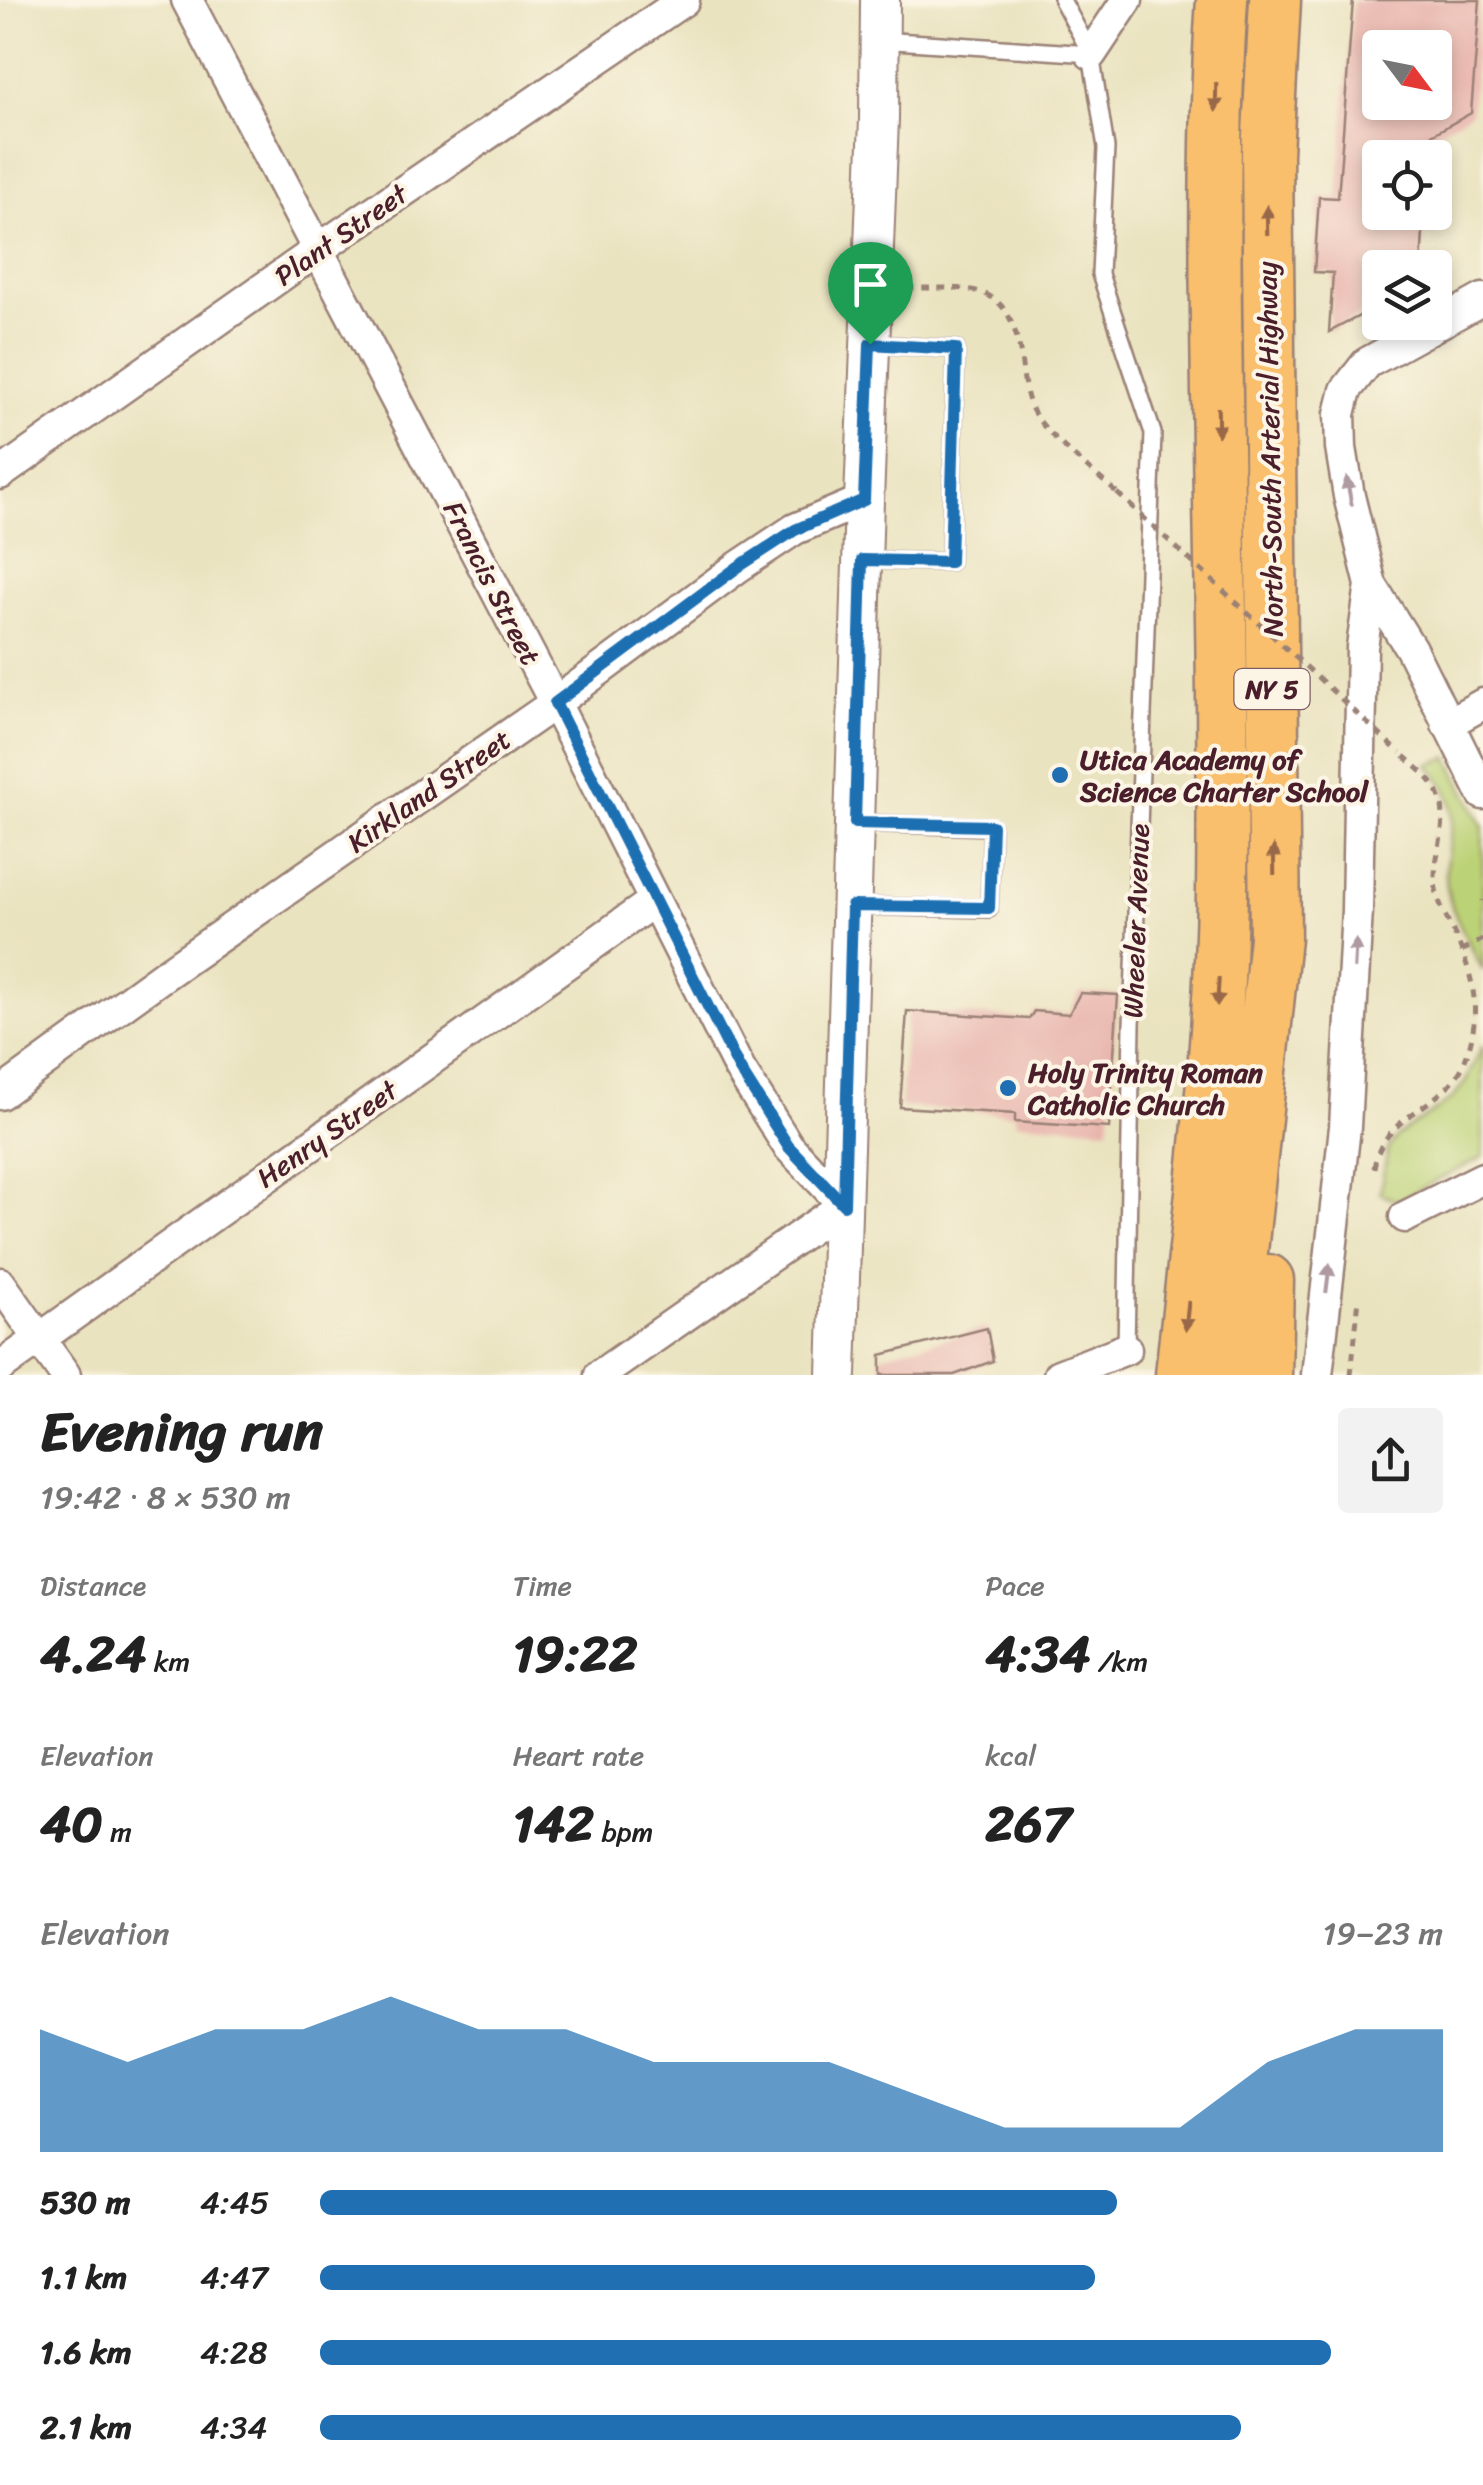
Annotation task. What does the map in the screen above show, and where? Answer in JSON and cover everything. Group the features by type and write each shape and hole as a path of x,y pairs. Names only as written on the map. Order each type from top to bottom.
{"highway":[{"name":"North-South Arterial Highway","path":"1180,1375 1214,1068 1222,895 1214,196 1222,0"},
{"name":"North-South Arterial Highway","path":"1228,1375 1275,938 1267,154 1275,0"},
{"path":"1266,1375 1275,938"}],"street":[{"name":"Francis Street","path":"187,0 555,703 739,1068 788,1146 844,1205"},
{"name":"Plant Street","path":"0,474 319,249 684,0"},
{"path":"837,1375 880,0"},
{"path":"1091,54 1127,0"},
{"path":"1483,300 1367,362 1346,390 1340,414 1349,496 1372,585 1411,649 1483,794"},
{"name":"Kirkland Street","path":"0,1094 555,703 752,557 795,530 864,500"},
{"path":"1317,1375 1346,1126 1357,910 1362,647 1372,585"},
{"path":"1448,724 1483,704"},
{"name":"Henry Street","path":"0,1367 654,901"},
{"path":"1405,1216 1483,1178"},
{"path":"600,1375 844,1205"},
{"path":"0,1284 65,1375"},
{"path":"1059,1375 1126,1349"}],"lane":[{"path":"1062,0 1091,54"},
{"path":"880,40 1091,54"},
{"name":"Wheeler Avenue","path":"1091,54 1106,148 1100,274 1153,433 1132,1025 1126,1349"},
{"path":"862,560 950,562 951,543 956,349 870,344"},
{"path":"852,906 989,908 992,826 855,823"}],"path":[{"path":"906,288 982,291 995,298 1013,324 1034,412 1051,432 1430,781 1440,796 1443,818 1435,880 1439,903 1478,996 1478,1022 1461,1070 1448,1088 1385,1136 1372,1176"},
{"path":"1462,951 1483,939"},
{"path":"1351,1375 1360,1284"}],"green space":[{"path":"1448,757 1483,827 1483,971 1458,922 1448,892 1452,813 1442,782 1428,765"},
{"path":"1483,1045 1483,1157 1396,1201 1380,1193 1388,1149 1397,1136 1452,1099 1466,1081"}],"building":[{"path":"1353,0 1480,0 1471,113 1423,140 1362,140 1362,230 1423,230 1422,250 1362,250 1362,315 1329,332 1333,273 1314,272 1319,197 1338,198"},
{"path":"1080,993 1118,995 1109,1128 1015,1122 1015,1114 900,1107 907,1011 1029,1019 1034,1011 1069,1014"},
{"path":"987,1328 993,1361 954,1375 881,1375 881,1355"}],"place":[{"name":"Utica Academy of Science Charter School","path":"1060,775"},
{"name":"Holy Trinity Roman Catholic Church","path":"1008,1088"}],"route":[{"path":"870,344 956,349 950,562 862,560 855,823 992,826 989,908 852,906 844,1205 788,1146 739,1068 555,703 738,567 795,530 864,500 870,344"}]}
